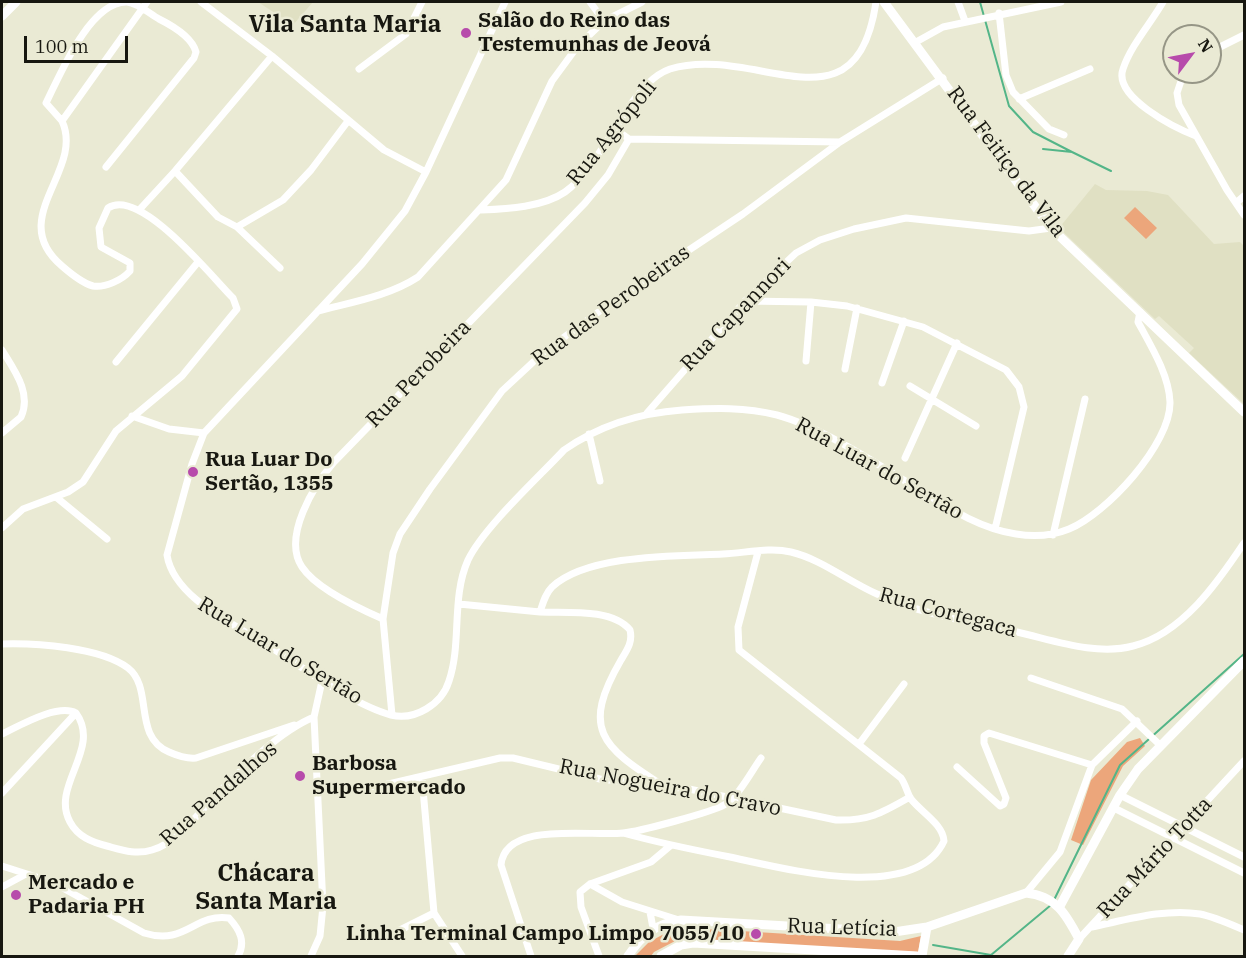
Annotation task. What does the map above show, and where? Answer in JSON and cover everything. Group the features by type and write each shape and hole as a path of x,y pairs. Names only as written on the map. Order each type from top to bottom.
{"street":[{"path":"2,16 16,2"},
{"path":"62,121 139,7 147,2"},
{"path":"201,2 272,56 348,122 390,154 426,172"},
{"path":"359,69 406,34 422,2"},
{"name":"Rua Luar do Sertão","path":"505,2 426,172 395,226 204,433 192,464 167,555 169,569 187,594 322,681 392,716 405,716 422,711 440,698 449,681 461,581 477,545 564,450 589,434 647,413 714,408 740,409 780,416 855,451 959,515 1015,534 1053,535 1090,518 1118,494 1152,449 1166,422 1170,405 1169,390 1139,315"},
{"path":"590,2 604,21"},
{"path":"318,311 406,285 418,277 506,180 557,73 577,47 604,21 642,2"},
{"name":"Rua Agrópoli","path":"481,210 547,201 564,192 596,156 648,82 667,70 714,65 812,77 840,74 863,51 872,29 876,2"},
{"name":"Rua Feitiço da Vila","path":"884,2 943,78 1051,228 1122,295 1139,315"},
{"path":"958,2 965,21"},
{"path":"916,42 943,27 1028,4 1061,2"},
{"path":"1163,2 1122,70 1123,87 1131,97 1161,118 1196,136"},
{"path":"2,528 23,509 56,497 83,482 116,431 182,376 232,318 237,309 232,298 198,262 140,209 122,203 114,204 102,217 99,228 101,247 130,263 130,271 119,279 106,285 90,285 48,254 41,233 41,218 66,153 68,139 62,121 46,103 85,31 111,6 121,3 139,7 185,36 196,52 106,167"},
{"path":"999,13 1006,75 1019,99 1049,129 1064,135"},
{"path":"1222,46 1245,35"},
{"path":"140,209 272,56"},
{"path":"1019,99 1090,69"},
{"name":"Rua das Perobeiras","path":"392,716 383,619 393,553 400,534 484,413 502,391 563,337 743,214 840,142 943,78"},
{"path":"1179,84 1178,99 1196,136 1236,204 1245,215"},
{"path":"237,227 283,200 311,170 348,122"},
{"path":"614,128 629,139 840,142"},
{"name":"Rua Perobeira","path":"383,619 338,595 310,575 300,564 297,555 299,531 309,495 333,462 585,203 608,175 629,139"},
{"path":"175,171 218,217 237,227 280,268"},
{"path":"1236,204 1245,196"},
{"name":"Rua Capannori","path":"647,413 745,301 800,250 832,235 854,228 906,218 1029,231 1051,228"},
{"path":"116,362 198,262"},
{"path":"745,301 811,302 857,308 904,321 957,343 1010,372 1020,387 1024,400 995,529"},
{"path":"806,361 811,302"},
{"path":"846,369 857,308"},
{"path":"1139,315 1245,412"},
{"path":"882,382 904,321"},
{"path":"905,458 934,399 957,343"},
{"path":"2,350 25,397 21,417 2,433"},
{"path":"910,386 976,426"},
{"path":"1053,535 1084,399"},
{"path":"132,416 169,429 204,433"},
{"path":"589,434 600,481"},
{"path":"56,497 107,539"},
{"name":"Rua Cortegaca","path":"540,612 546,595 559,582 604,564 652,556 793,552 898,603 960,620 1072,644 1119,649 1136,645 1165,630 1186,614 1220,579 1245,543"},
{"path":"623,833 670,846 838,876 869,877 895,874 925,862 933,856 944,841 941,831 910,797 907,786 901,778 754,665 739,650 738,627 759,552"},
{"path":"459,604 602,616 616,619 630,630 630,645 600,700 598,715 601,730 618,755 664,787"},
{"path":"2,644 72,649 125,667 138,685 153,740 165,750 185,758 205,755 300,724"},
{"path":"1060,906 1120,795 1138,769 1245,661"},
{"path":"1031,678 1122,709 1161,746"},
{"path":"311,957 320,936 323,906 320,789 314,717 322,681"},
{"path":"859,744 904,684"},
{"path":"2,734 51,713 68,710 76,713 2,793"},
{"name":"Rua Pandalhos","path":"76,713 82,724 84,740 64,802 68,818 77,831 89,840 137,853 159,848 179,834 240,772 300,724 314,717"},
{"path":"1026,893 1060,852 1092,765 1137,722"},
{"path":"957,767 999,806 1004,804 1006,798 984,743 984,736 988,733 1092,765"},
{"name":"Rua Nogueira do Cravo","path":"320,789 380,786 500,758 522,758 600,779 733,797 836,820 858,821 876,817 910,797"},
{"path":"531,957 501,865 507,847 528,838 544,835 623,833 723,806 733,797 761,758"},
{"name":"Rua Mário Totta","path":"1068,957 1079,939 1245,761"},
{"path":"422,778 434,913 462,957"},
{"path":"1120,795 1245,857"},
{"path":"1114,808 1245,873"},
{"path":"599,957 579,898 584,887 651,862 670,846"},
{"path":"2,866 52,882 144,933 156,937 177,936 207,919 229,918 238,927 242,939 242,950 238,957"},
{"path":"2,887 26,874"},
{"name":"Rua Letícia","path":"590,884 650,912 681,920 894,932 927,927 1026,893"},
{"path":"1026,893 1039,894 1060,906 1079,939"},
{"path":"650,912 653,928"},
{"path":"396,933 434,913"},
{"path":"1091,927 1134,918 1186,913 1208,916 1245,930"},
{"path":"628,957 653,928 681,920"},
{"path":"922,957 927,927"},
{"path":"661,957 671,949 693,943 839,954 916,957"}],"shaded area":[{"path":"258,2 313,2 293,25"},
{"path":"1095,184 1106,190 1147,191 1168,195 1214,244 1240,242 1244,246 1244,404 1189,353 1194,348 1159,316 1155,319 1059,228"},
{"path":"1135,207 1157,228 1146,239 1124,218"},
{"path":"1140,738 1145,746 1123,766 1083,845 1071,840 1091,780 1127,742"},
{"path":"677,927 900,941 921,936 918,952 679,939 654,952 651,956 635,956 649,942"}],"waterway":[{"path":"980,2 1009,106 1033,132 1072,152"},
{"path":"1043,149 1072,152 1111,171"},
{"path":"1054,900 1120,765 1244,654"},
{"path":"933,945 991,955 1051,905"}],"place":[{"name":"Salão do Reino das Testemunhas de Jeová","path":"466,33"},
{"name":"Rua Luar Do Sertão, 1355","path":"193,472"},
{"name":"Barbosa Supermercado","path":"300,776"},
{"name":"Mercado e Padaria PH","path":"16,895"},
{"name":"Linha Terminal Campo Limpo 7055/10","path":"756,934"}],"district":[{"name":"Vila Santa Maria","path":"345,25"},
{"name":"Chácara Santa Maria","path":"266,888"}]}
